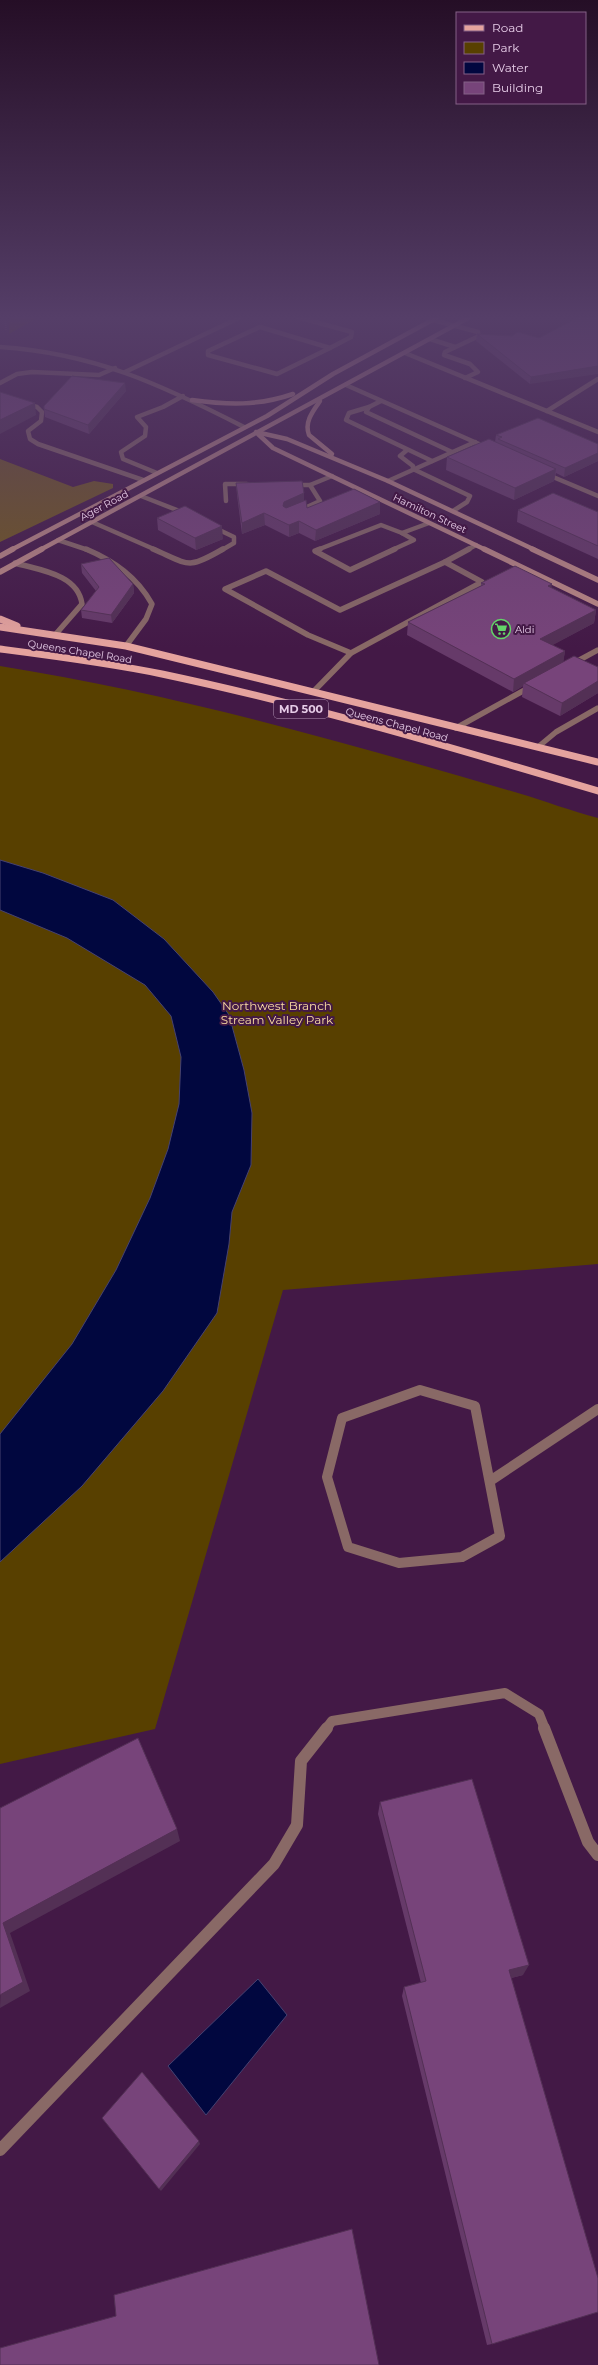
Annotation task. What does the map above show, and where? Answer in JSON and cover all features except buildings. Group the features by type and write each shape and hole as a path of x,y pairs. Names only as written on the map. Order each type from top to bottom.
{"main road":[{"name":"Ager Road","path":"0,556 243,427"},
{"name":"Hamilton Street","path":"245,427 258,433 287,439 388,481 598,580"},
{"name":"Ager Road","path":"0,572 268,427"},
{"path":"307,427 307,431 322,447 344,462"},
{"name":"Hamilton Street","path":"258,433 273,448 598,604"},
{"path":"0,618 22,629"},
{"name":"Queens Chapel Road","path":"0,627 22,629 126,646 598,762"},
{"name":"Queens Chapel Road","path":"0,649 95,662 161,674 507,764 598,791"}],"street":[{"path":"33,427 28,431 30,439 38,444 143,480"},
{"path":"146,427 145,436 121,452 123,459 157,473"},
{"path":"358,427 432,461"},
{"path":"396,427 452,452"},
{"path":"441,427 497,452"},
{"path":"587,427 598,432"},
{"path":"388,481 475,442"},
{"path":"407,450 400,456 413,466 413,469 470,496 468,502 453,511"},
{"path":"540,471 598,496"},
{"path":"287,485 310,485 332,476"},
{"path":"226,501 225,484 256,484"},
{"path":"294,513 320,501 310,485"},
{"path":"141,496 194,517"},
{"path":"92,522 187,564 199,563 234,543 234,538 207,524"},
{"path":"402,533 414,540 350,570 315,551 381,525 402,533 429,523"},
{"path":"58,540 99,554 130,573 146,589 152,604 146,619 126,646"},
{"path":"351,653 308,635 225,589 266,571 340,610 445,562 476,545"},
{"path":"314,691 351,653 482,582 445,562"},
{"path":"15,563 68,580 79,589 82,604 55,635"},
{"path":"564,668 598,650"},
{"path":"456,728 537,683"},
{"path":"538,747 556,732 598,708"},
{"path":"420,1390 475,1406 490,1481 500,1536 462,1557 399,1563 348,1546 327,1477 342,1418 420,1390"},
{"path":"490,1481 598,1409"},
{"path":"0,2150 274,1864 297,1825 300,1761 332,1721 505,1693 539,1714 588,1842 598,1855"}],"green space":[{"name":"Northwest Branch Stream Valley Park","path":"0,666 66,677 196,705 261,721 454,774 598,818 598,1264 283,1290 155,1729 0,1764"}],"shaded area":[{"path":"0,459 73,487 94,481 113,484 113,488 0,542"}],"water":[{"path":"0,860 43,873 113,900 164,939 213,992 229,1015 244,1070 252,1113 251,1165 232,1212 229,1244 217,1313 163,1391 82,1486 0,1562 0,1434 72,1344 116,1270 150,1198 168,1149 179,1104 181,1057 171,1016 145,985 67,938 0,910"},
{"path":"258,1979 287,2015 206,2115 168,2066"}],"place":[{"name":"Aldi","path":"501,629"}]}
